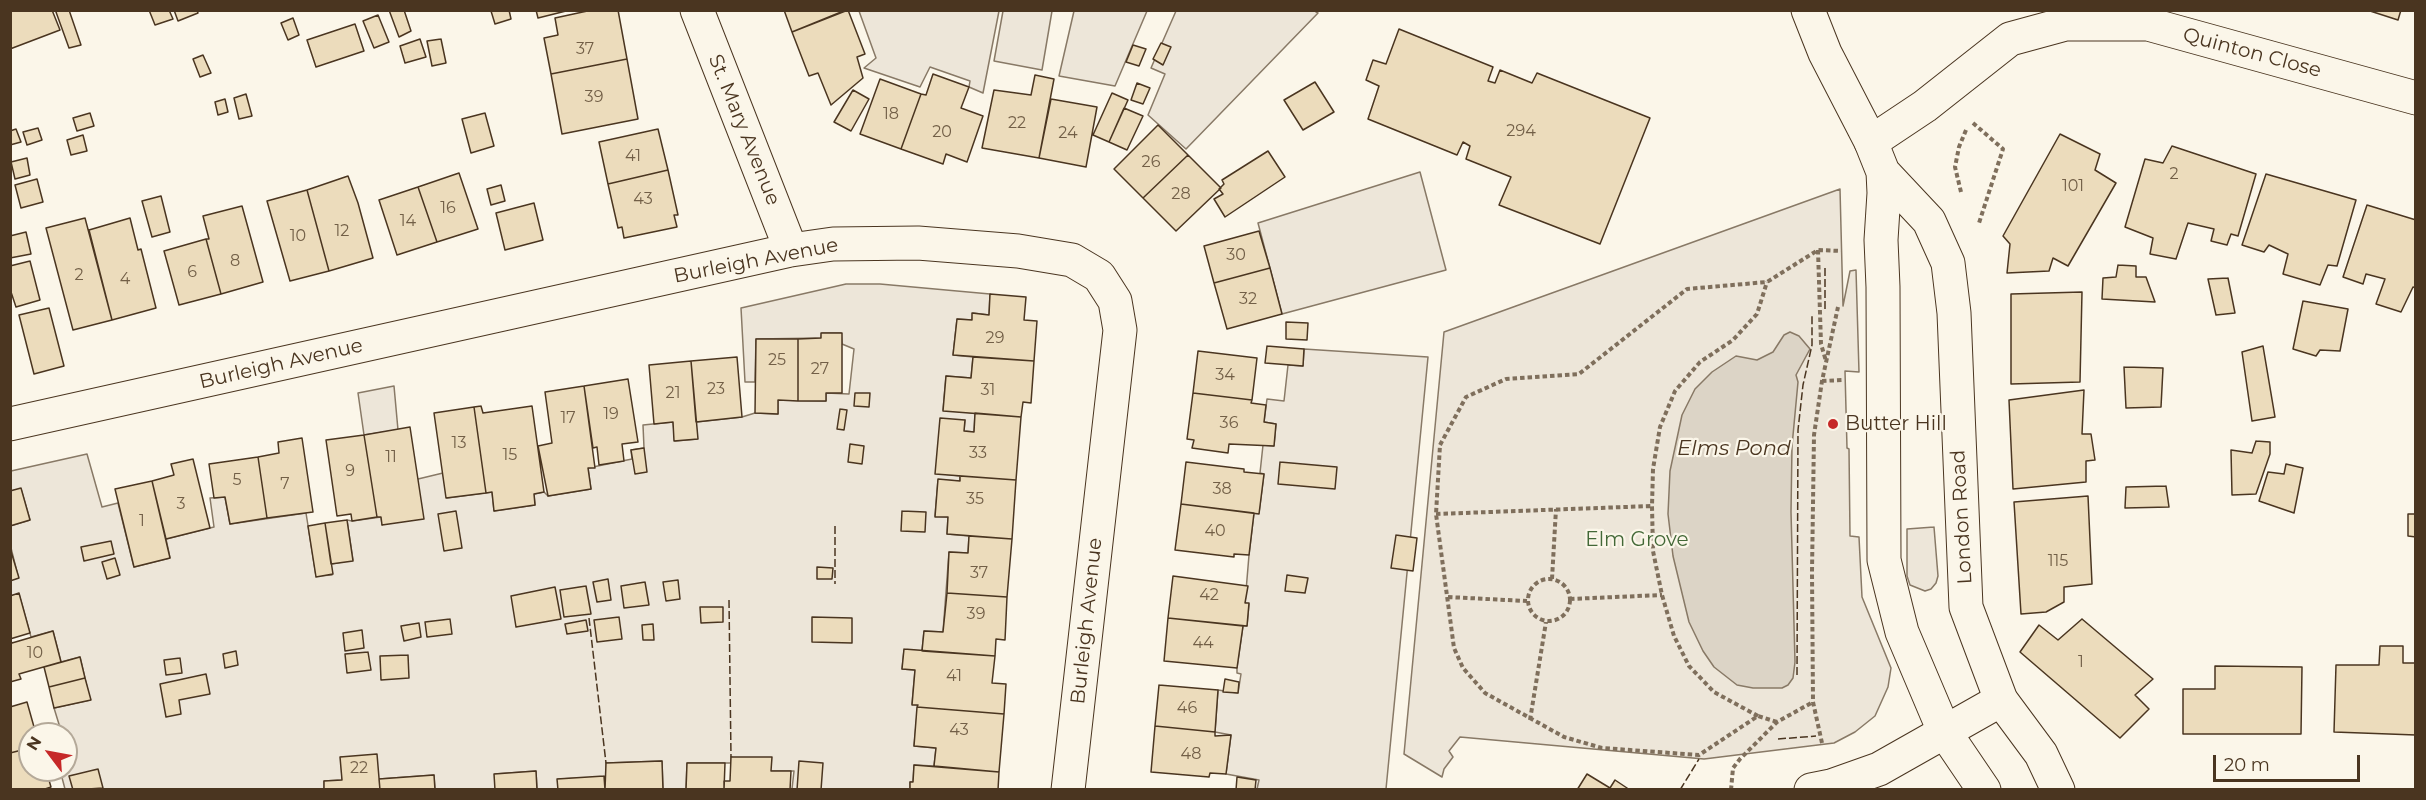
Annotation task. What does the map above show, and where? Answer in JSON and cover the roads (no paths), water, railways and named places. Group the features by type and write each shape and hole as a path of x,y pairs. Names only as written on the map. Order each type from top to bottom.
{"street":[{"name":"St. Mary Avenue","path":"697,10 791,250"},
{"name":"London Road","path":"1808,10 1825,53 1871,142 1883,172 1881,240 1884,560 1902,632 1944,731 1984,789"},
{"name":"Quinton Close","path":"1871,142 1925,105 2008,25 2148,24 2415,98"},
{"name":"London Road","path":"1883,172 1929,221 1948,263 1954,314 1966,607 2001,700 2041,754 2058,789"},
{"name":"Burleigh Avenue","path":"10,424 791,250 833,244 918,243 1018,251 1072,260 1099,276 1115,301 1120,330 1068,789"},
{"path":"1811,789 1831,786 1879,769 2001,700"}],"water":[{"name":"Elms Pond","path":"1790,332 1799,336 1810,349 1796,375 1798,382 1792,446 1791,512 1795,662 1793,678 1788,685 1782,688 1753,688 1737,685 1714,667 1703,651 1689,622 1673,556 1668,514 1670,471 1682,415 1695,389 1712,372 1736,356 1757,360 1773,352 1784,335"}],"place":[{"name":"Butter Hill","path":"1833,424"}],"park label":[{"name":"Elm Grove","path":"1637,540"}]}
